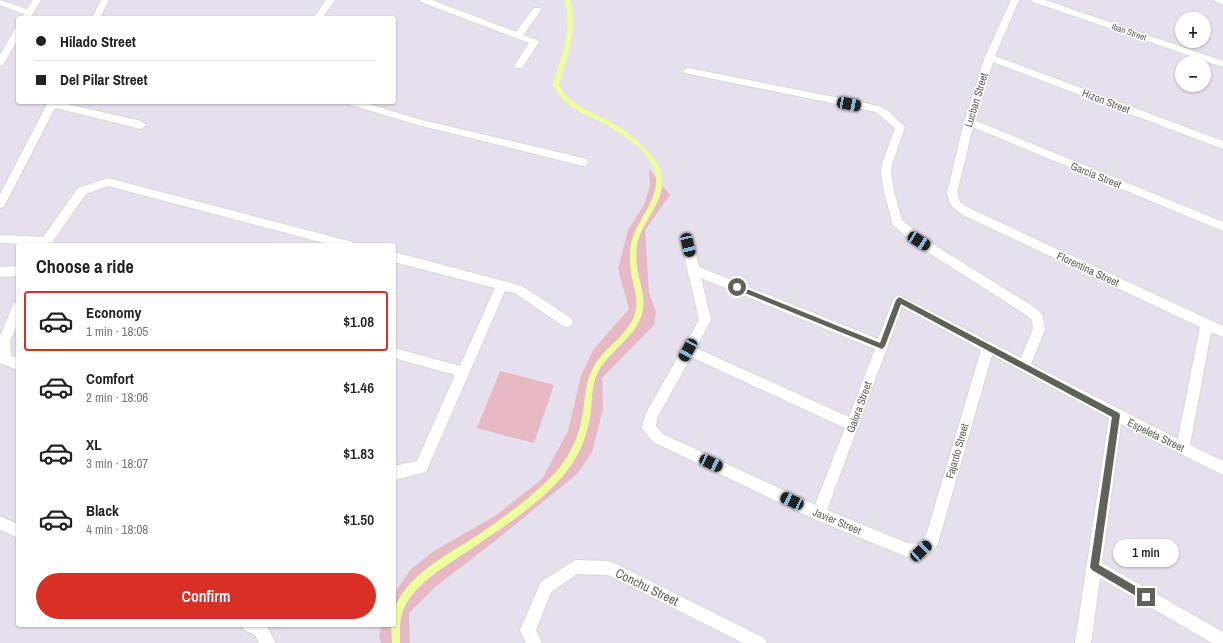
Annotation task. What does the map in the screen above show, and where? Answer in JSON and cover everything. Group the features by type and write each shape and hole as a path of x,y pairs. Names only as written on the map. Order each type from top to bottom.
{"street":[{"path":"0,2 27,15 37,0"},
{"path":"97,16 105,0"},
{"path":"319,16 331,0"},
{"path":"424,0 534,42 519,66"},
{"path":"442,7 450,0"},
{"name":"Lucban Street","path":"955,204 952,193 969,122 990,57 1015,0"},
{"name":"Iban Street","path":"1036,0 1223,64"},
{"path":"1217,0 1223,2"},
{"path":"518,35 537,10"},
{"path":"0,63 16,35"},
{"name":"Hizon Street","path":"990,57 1223,145"},
{"path":"688,72 879,109 885,113 900,127 886,172 889,192 897,222 919,241 1038,318 1039,329 1024,366"},
{"path":"0,204 51,104"},
{"path":"56,104 141,125"},
{"path":"358,104 418,122 583,162"},
{"name":"Garcia Street","path":"969,122 1223,227"},
{"path":"45,243 82,191 108,182 341,243"},
{"name":"Florentina Street","path":"955,204 967,212 1223,332"},
{"path":"0,238 37,243"},
{"path":"688,245 705,320 688,350 852,426"},
{"path":"396,258 518,289 567,322"},
{"path":"693,270 882,346"},
{"path":"0,272 16,271"},
{"path":"396,473 421,467 502,285"},
{"name":"Espeleta Street","path":"899,300 1116,415 1223,468"},
{"name":"Galora Street","path":"819,514 899,300"},
{"path":"16,312 4,341 5,360 16,363"},
{"path":"1183,448 1207,324"},
{"name":"Fajardo Street","path":"921,551 931,543 988,348"},
{"name":"Javier Street","path":"688,350 651,417 649,428 658,438 819,514 908,550 921,551"},
{"path":"396,354 463,372"},
{"path":"1083,643 1116,415"},
{"path":"0,523 16,530"},
{"name":"Conchu Street","path":"534,643 528,630 546,587 575,567 610,568 759,643"},
{"path":"1094,567 1223,641"},
{"path":"255,627 268,643"}],"shaded area":[{"path":"649,169 670,195 645,230 649,293 656,312 654,325 602,378 603,409 592,452 577,474 495,541 435,587 409,613 410,643 381,643 379,636 381,627 396,627 396,591 411,569 434,551 495,516 542,479 568,431 581,376 593,350 629,309 618,269 628,230 644,205 650,186"},
{"path":"500,371 554,385 534,443 477,428"}],"waterway":[{"path":"396,643 396,623 399,608 414,586 432,571 526,505 556,478 567,465 576,450 585,426 593,375 601,361 633,326 640,309 640,298 635,276 633,256 634,246 638,232 658,190 658,172 650,157 636,142 611,125 571,104 565,99 556,86 570,32 570,10 567,0"}],"route":[{"path":"737,287 882,346 899,300 1116,415 1094,567 1146,597"}]}
